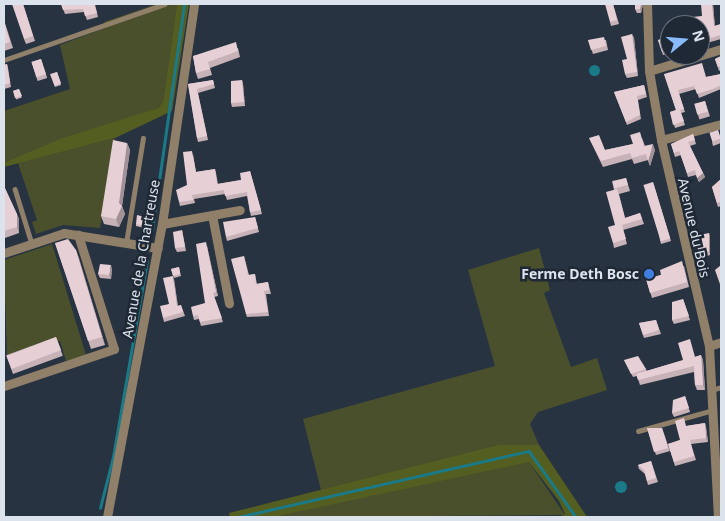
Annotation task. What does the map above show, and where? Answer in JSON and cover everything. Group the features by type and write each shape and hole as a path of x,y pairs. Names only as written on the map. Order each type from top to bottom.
{"street":[{"name":"Avenue de la Chartreuse","path":"107,517 158,248 194,4"},
{"name":"Avenue du Bois","path":"647,4 649,71 661,140 709,346 713,410 718,444 718,517"},
{"path":"649,71 721,49"},
{"path":"661,140 721,124"},
{"path":"162,224 240,210"},
{"path":"212,215 230,303"},
{"path":"4,253 64,233 158,248"},
{"path":"4,386 114,349 78,234"},
{"path":"709,346 721,342"}],"lane":[{"path":"4,60 165,4"},
{"path":"126,243 143,138"},
{"path":"15,189 32,244"},
{"path":"712,390 721,387"},
{"path":"638,431 713,410"}],"green space":[{"path":"157,4 177,4 163,102 158,108 4,163 4,111 70,89 60,45 105,28 104,22"},
{"path":"177,4 189,4 172,111 115,138 4,167 4,163 60,139 158,108 163,102"},
{"path":"115,138 100,228 63,225 36,234 32,222 37,220 18,163"},
{"path":"52,244 86,355 66,361 60,341 7,357 4,260"},
{"path":"539,248 550,290 544,293 571,367 597,358 607,390 538,412 530,424 539,445 497,445 321,490 303,419 495,366 468,270"},
{"path":"497,445 539,445 587,517 559,517 565,514 559,501 529,462 274,517 230,517 229,513"},
{"path":"529,462 565,515 274,517 514,463"}],"water":[{"path":"594,64 600,70 594,76 588,70"},
{"path":"619,481 623,481 627,487 623,493 619,493 615,489 615,485"}],"building":[{"path":"12,4 23,4 33,36 24,39"},
{"path":"61,4 94,4 97,13 85,16 83,9 63,10"},
{"path":"605,4 613,4 617,20 610,22"},
{"path":"635,4 641,4 640,9 635,9"},
{"path":"701,4 712,4 714,26 721,24 721,35 710,38 710,15 702,15"},
{"path":"4,21 10,42 4,44"},
{"path":"632,34 637,72 625,74 622,60 627,59 621,37"},
{"path":"604,37 606,46 591,50 588,40"},
{"path":"236,42 238,51 208,62 210,69 196,73 193,56"},
{"path":"721,56 721,66 718,67 715,59"},
{"path":"41,59 46,74 36,77 31,62"},
{"path":"7,64 10,83 4,85 4,65"},
{"path":"695,65 703,65 706,77 721,74 721,85 697,94 694,86 678,90 684,109 680,110 684,121 673,125 670,112 676,110 664,74"},
{"path":"57,72 61,83 55,86 50,74"},
{"path":"213,80 214,84 197,89 207,136 197,138 188,84"},
{"path":"242,80 244,102 231,103 231,81"},
{"path":"644,85 646,94 637,96 640,115 626,122 614,92"},
{"path":"19,89 22,96 15,98 13,91"},
{"path":"705,101 708,112 697,114 694,104"},
{"path":"718,130 721,139 712,141 709,133"},
{"path":"640,132 644,146 653,144 648,161 646,154 632,158 630,153 601,161 589,138 599,135 605,150 633,144 630,135"},
{"path":"693,134 695,140 688,142 703,173 697,178 695,170 687,173 679,151 674,153 671,144"},
{"path":"113,140 127,143 119,203 122,206 116,219 101,216"},
{"path":"192,151 196,172 215,169 217,184 241,180 240,173 250,171 261,210 250,212 247,192 225,196 224,190 192,195 193,200 179,202 176,190 187,185 183,152"},
{"path":"626,178 628,185 614,189 613,182"},
{"path":"721,179 721,201 717,203 712,187"},
{"path":"653,182 670,238 661,241 643,185"},
{"path":"4,186 17,214 17,227 4,231"},
{"path":"617,189 625,218 640,213 642,219 622,225 626,239 613,243 608,227 615,225 606,192"},
{"path":"137,215 145,217 143,226 136,224"},
{"path":"255,217 258,228 226,237 223,222"},
{"path":"182,230 185,247 175,248 173,232"},
{"path":"709,233 709,251 699,254 695,236"},
{"path":"68,239 76,250 102,337 88,341 55,243"},
{"path":"206,242 216,292 213,293 222,318 200,322 198,315 193,316 191,307 205,303 196,244"},
{"path":"244,256 248,275 255,274 256,284 268,282 269,290 264,291 268,312 246,314 231,259"},
{"path":"682,261 687,282 650,293 646,279 661,275 660,270"},
{"path":"100,264 111,265 109,275 98,274"},
{"path":"721,265 721,287 715,270"},
{"path":"179,267 180,274 173,276 171,269"},
{"path":"173,276 177,306 181,305 183,312 163,318 160,306 169,304 163,278"},
{"path":"683,299 689,316 672,320 672,302"},
{"path":"656,320 659,330 643,335 639,323"},
{"path":"56,337 61,350 12,369 7,356"},
{"path":"690,339 695,357 701,355 703,385 695,385 694,366 638,380 636,374 683,360 678,343"},
{"path":"638,356 646,369 631,374 624,360"},
{"path":"685,396 689,408 672,413 673,400"},
{"path":"684,418 686,426 705,423 706,438 690,440 694,456 674,462 668,444 680,440 675,421"},
{"path":"647,428 662,428 668,448 654,452"},
{"path":"651,461 656,478 647,481 644,470 638,465"}],"waterway":[{"path":"152,230 184,4"},
{"path":"100,508 113,457 147,261"},
{"path":"238,517 529,451 576,517"}],"place":[{"name":"Ferme Deth Bosc","path":"649,274"}]}
